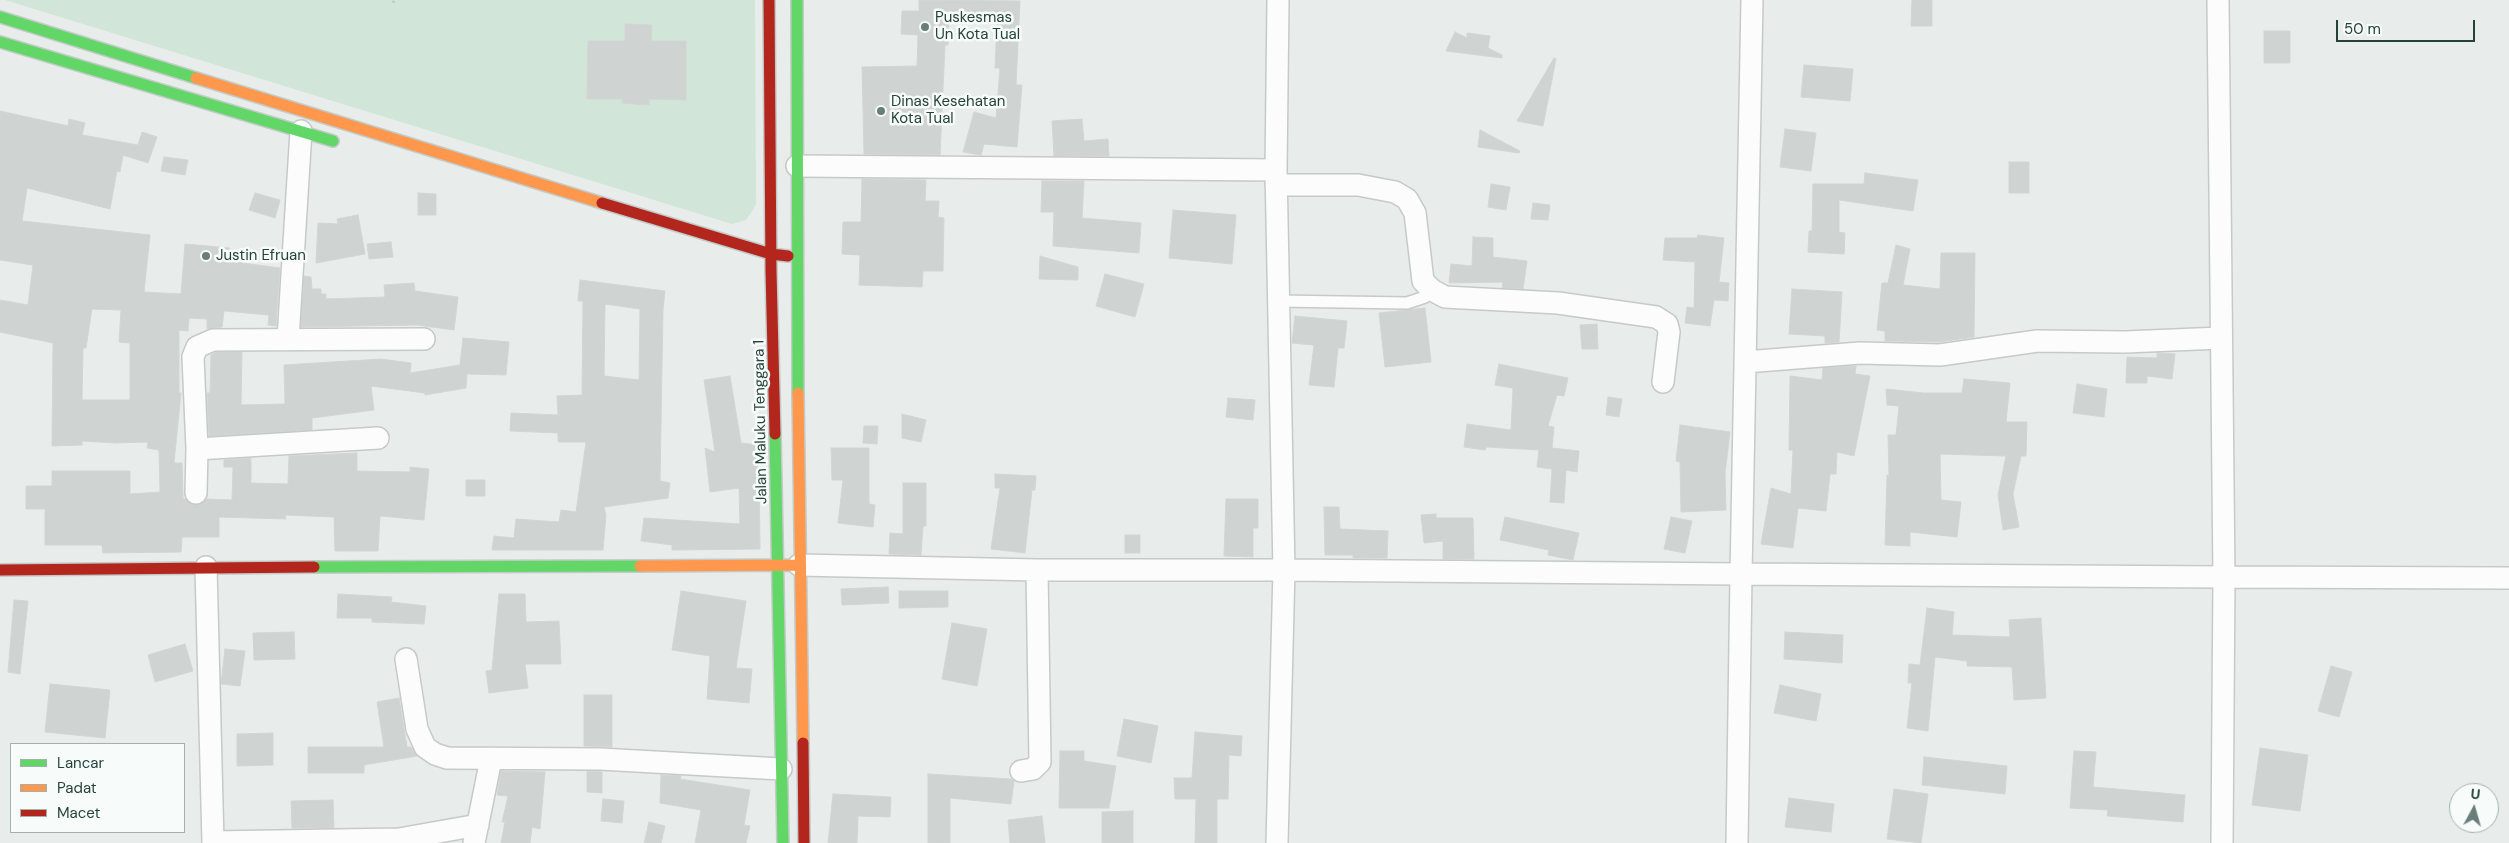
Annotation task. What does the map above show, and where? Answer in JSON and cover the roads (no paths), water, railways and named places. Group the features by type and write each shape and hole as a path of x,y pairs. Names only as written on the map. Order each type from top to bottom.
{"street":[{"name":"Jalan Maluku Tenggara 1","path":"769,0 771,254 780,273 789,565 804,843"},
{"name":"Jalan Maluku Tenggara 1","path":"783,843 781,768 789,565 780,273 797,257 797,0"},
{"path":"1277,843 1284,570 1276,178 1278,0"},
{"path":"1737,843 1740,574 1752,0"},
{"path":"2218,0 2224,577 2222,843"},
{"path":"0,17 312,115 771,254 797,257"},
{"path":"0,42 348,145"},
{"path":"288,340 301,131"},
{"path":"797,166 1276,178 1358,185 1395,192 1407,199 1415,213 1423,281 1432,290 1446,297 1558,303 1656,317 1666,324 1669,332 1663,382"},
{"path":"1745,362 1860,353 1940,355 2037,341 2125,342 2222,338"},
{"path":"196,493 197,449 193,357 197,347 213,340 424,339"},
{"path":"197,449 378,438"},
{"path":"0,570 206,567 789,565 1037,570 2509,578"},
{"path":"206,567 213,843 399,839 476,834 491,759"},
{"path":"1021,771 1033,768 1040,762 1037,570"},
{"path":"406,659 418,729 425,747 435,754 447,758 600,759 781,768"}],"lane":[{"path":"1278,301 1408,303 1425,298 1432,290"}],"place":[{"name":"Puskesmas Un Kota Tual","path":"925,27"},
{"name":"Dinas Kesehatan Kota Tual","path":"881,111"},
{"name":"Justin Efruan","path":"206,256"}]}
